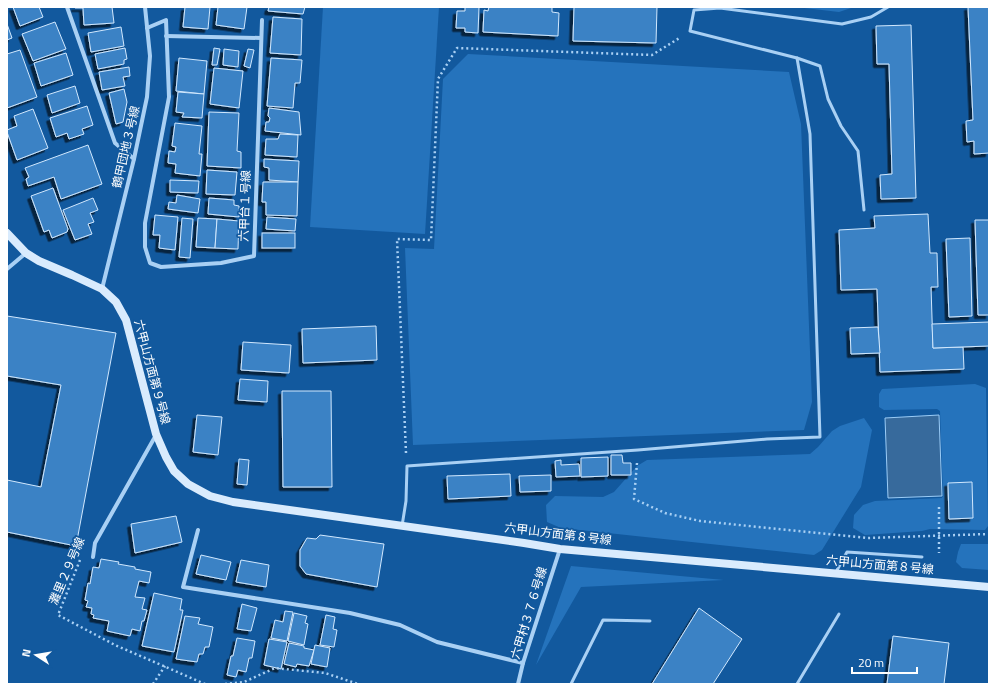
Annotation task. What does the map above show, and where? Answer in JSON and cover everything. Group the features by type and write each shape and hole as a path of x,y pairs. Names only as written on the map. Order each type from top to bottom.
{"street":[{"path":"67,7 115,143 134,159"},
{"name":"鶴甲団地３号線","path":"102,289 134,159 147,97 150,56 145,7"},
{"name":"六甲台１号線","path":"147,28 166,20 169,97 145,223 144,247 150,263 161,267 221,263 254,256 262,20"},
{"path":"166,36 262,38"},
{"name":"六甲山方面第９号線","path":"7,233 26,253 39,261 102,289 116,302 126,320 156,434"},
{"path":"7,269 26,253"},
{"path":"92,558 95,543 156,434"},
{"name":"六甲山方面第８号線","path":"156,434 174,471 188,484 210,496 233,502 560,549 989,587"},
{"path":"198,530 183,587 350,613 400,625 437,642 523,663"},
{"name":"六甲村３７６号線","path":"518,684 523,663 560,549"}],"lane":[{"path":"864,210 858,151 841,126 828,99 820,66 798,58 690,31 694,10 720,8 842,24 871,17 888,7"},
{"path":"402,526 406,501 407,466 638,450 767,439 820,437 810,134 798,58"},
{"path":"835,574 847,552 922,557"},
{"path":"797,684 839,614"},
{"path":"571,684 603,620 650,621"}],"path":[{"path":"407,466 397,239 431,240 438,79 457,48 652,55 690,31"},
{"path":"638,450 634,499 665,513 700,521 868,538 989,534"},
{"path":"939,507 939,553"},
{"name":"灘里２９号線","path":"81,557 58,614 115,644 205,684"},
{"path":"154,684 165,666"},
{"path":"226,684 244,682 275,668 325,673 358,684"}],"shaded area":[{"path":"323,7 439,7 425,234 310,227"},
{"path":"796,7 854,7 839,12"},
{"path":"468,54 789,72 801,124 812,402 804,430 413,445 405,248 434,249 443,79"},
{"path":"975,384 986,388 988,526 985,530 930,529 922,531 865,535 853,528 854,515 863,505 875,501 942,498 943,495 940,411 937,409 884,410 879,407 879,394 882,389"},
{"path":"939,415 942,496 888,498 885,418"},
{"path":"864,418 872,430 861,487 822,550 814,555 561,528 547,522 546,505 555,496 603,497 614,492 637,466 647,460 810,454 832,431 840,426"},
{"path":"961,544 989,544 989,570 962,568 956,562"},
{"path":"571,566 724,580 581,587 536,665"}],"building":[{"path":"13,7 39,7 43,17 20,26"},
{"path":"75,7 112,7 114,23 84,25 83,8"},
{"path":"185,7 210,7 208,29 183,27"},
{"path":"218,7 247,7 244,29 216,25"},
{"path":"269,7 305,7 303,14 268,11"},
{"path":"465,7 479,7 478,33 465,32 465,28 456,28 457,11 465,11"},
{"path":"489,7 552,7 552,12 559,13 558,36 483,32 484,10 488,11"},
{"path":"574,7 657,7 656,43 573,41"},
{"path":"968,7 989,7 989,153 974,154 974,141 967,142 966,121 973,120"},
{"path":"273,17 302,19 301,55 270,53"},
{"path":"55,22 66,49 33,61 22,34"},
{"path":"7,24 12,38 7,40"},
{"path":"911,25 916,198 881,199 880,175 892,174 889,64 877,64 876,26"},
{"path":"121,27 124,46 91,52 88,33"},
{"path":"125,48 127,59 124,60 124,64 98,69 95,54"},
{"path":"214,48 220,49 217,65 212,65"},
{"path":"224,49 239,51 238,67 223,65"},
{"path":"248,49 254,50 250,68 244,66"},
{"path":"20,50 37,97 7,108 7,54"},
{"path":"66,53 73,75 41,86 34,63"},
{"path":"179,58 207,61 204,94 176,91"},
{"path":"271,58 302,60 300,83 295,83 293,108 267,106"},
{"path":"129,67 130,76 123,77 125,86 102,90 99,72"},
{"path":"214,68 243,71 239,108 210,104"},
{"path":"75,86 80,103 52,113 47,95"},
{"path":"124,89 127,102 123,122 116,124 109,93"},
{"path":"178,92 204,94 202,118 182,117 184,113 176,112"},
{"path":"87,106 93,125 82,129 84,134 69,139 67,133 56,137 50,118"},
{"path":"269,108 299,112 301,135 265,131 266,122 269,122 270,118 268,116"},
{"path":"33,109 48,148 17,160 7,130 17,126 14,116"},
{"path":"209,112 239,113 237,151 241,152 241,168 207,166"},
{"path":"175,123 202,126 199,154 202,154 200,176 175,173 176,164 168,163 169,151 175,152 176,147 172,146"},
{"path":"280,134 298,135 297,157 265,155 266,139 278,139"},
{"path":"88,145 102,184 61,199 54,177 28,186 26,179 29,177 25,168"},
{"path":"264,159 299,161 298,182 269,180 269,168 264,167"},
{"path":"207,170 237,172 235,195 206,194"},
{"path":"170,180 199,181 198,193 170,192"},
{"path":"263,182 298,182 297,216 266,215 266,202 262,202"},
{"path":"53,188 68,229 67,232 52,238 49,230 44,232 31,196"},
{"path":"177,195 200,199 198,213 168,209 169,202 176,203"},
{"path":"93,198 98,210 90,213 94,222 88,224 92,234 75,240 63,210"},
{"path":"209,198 234,200 234,205 239,206 239,217 208,214"},
{"path":"928,214 930,253 937,253 938,287 931,287 933,348 963,347 964,369 880,372 877,289 841,290 839,230 875,228 874,216"},
{"path":"155,215 178,217 175,250 159,248 160,235 153,235"},
{"path":"267,217 296,219 295,231 266,229"},
{"path":"182,218 193,219 190,258 179,257"},
{"path":"198,218 217,219 215,248 196,247"},
{"path":"217,219 239,221 238,249 215,248"},
{"path":"975,220 989,220 989,315 978,315"},
{"path":"262,233 295,233 295,248 262,248"},
{"path":"970,238 972,316 949,317 946,239"},
{"path":"7,316 116,333 76,546 7,532 7,480 41,487 61,385 7,376"},
{"path":"989,322 989,346 933,348 932,324"},
{"path":"376,326 377,360 303,363 302,329"},
{"path":"878,327 880,353 851,354 850,328"},
{"path":"243,342 291,345 289,373 241,370"},
{"path":"240,379 268,381 267,402 238,400"},
{"path":"282,391 331,391 332,487 283,487"},
{"path":"197,415 222,417 218,455 193,452"},
{"path":"611,455 622,455 623,463 631,463 631,475 611,475"},
{"path":"608,457 608,476 581,477 581,458"},
{"path":"239,459 249,460 247,485 237,484"},
{"path":"561,460 561,465 579,464 580,476 556,477 555,461"},
{"path":"510,474 511,496 448,499 447,476"},
{"path":"551,475 551,491 520,492 519,476"},
{"path":"972,482 973,518 949,519 948,483"},
{"path":"176,516 182,542 135,553 131,524"},
{"path":"320,535 384,544 377,587 306,574 300,566 300,550 307,538 316,539"},
{"path":"201,555 231,562 226,580 196,574"},
{"path":"101,559 119,562 118,564 151,572 149,583 139,581 135,597 145,598 142,609 147,610 144,621 142,621 140,631 132,629 130,636 107,631 109,621 93,618 94,615 91,614 92,608 86,607 88,601 85,600 93,567 99,568"},
{"path":"241,560 269,565 266,587 236,582"},
{"path":"154,593 182,599 180,610 183,610 174,652 142,646"},
{"path":"242,604 257,608 251,631 237,629"},
{"path":"699,608 742,639 713,684 652,684"},
{"path":"285,611 293,612 287,641 271,638 275,620 283,622"},
{"path":"294,613 307,616 305,623 308,624 304,645 288,641"},
{"path":"326,615 335,617 333,629 337,630 334,647 320,645"},
{"path":"185,616 200,618 198,624 213,627 209,647 205,647 203,654 199,654 197,662 176,659"},
{"path":"893,636 949,643 944,684 887,684"},
{"path":"237,638 255,641 252,658 249,658 246,672 238,670 236,677 227,675"},
{"path":"269,639 287,642 281,669 264,665"},
{"path":"289,643 314,650 309,666 297,664 296,667 284,664"},
{"path":"315,645 330,648 327,667 311,664"}]}
